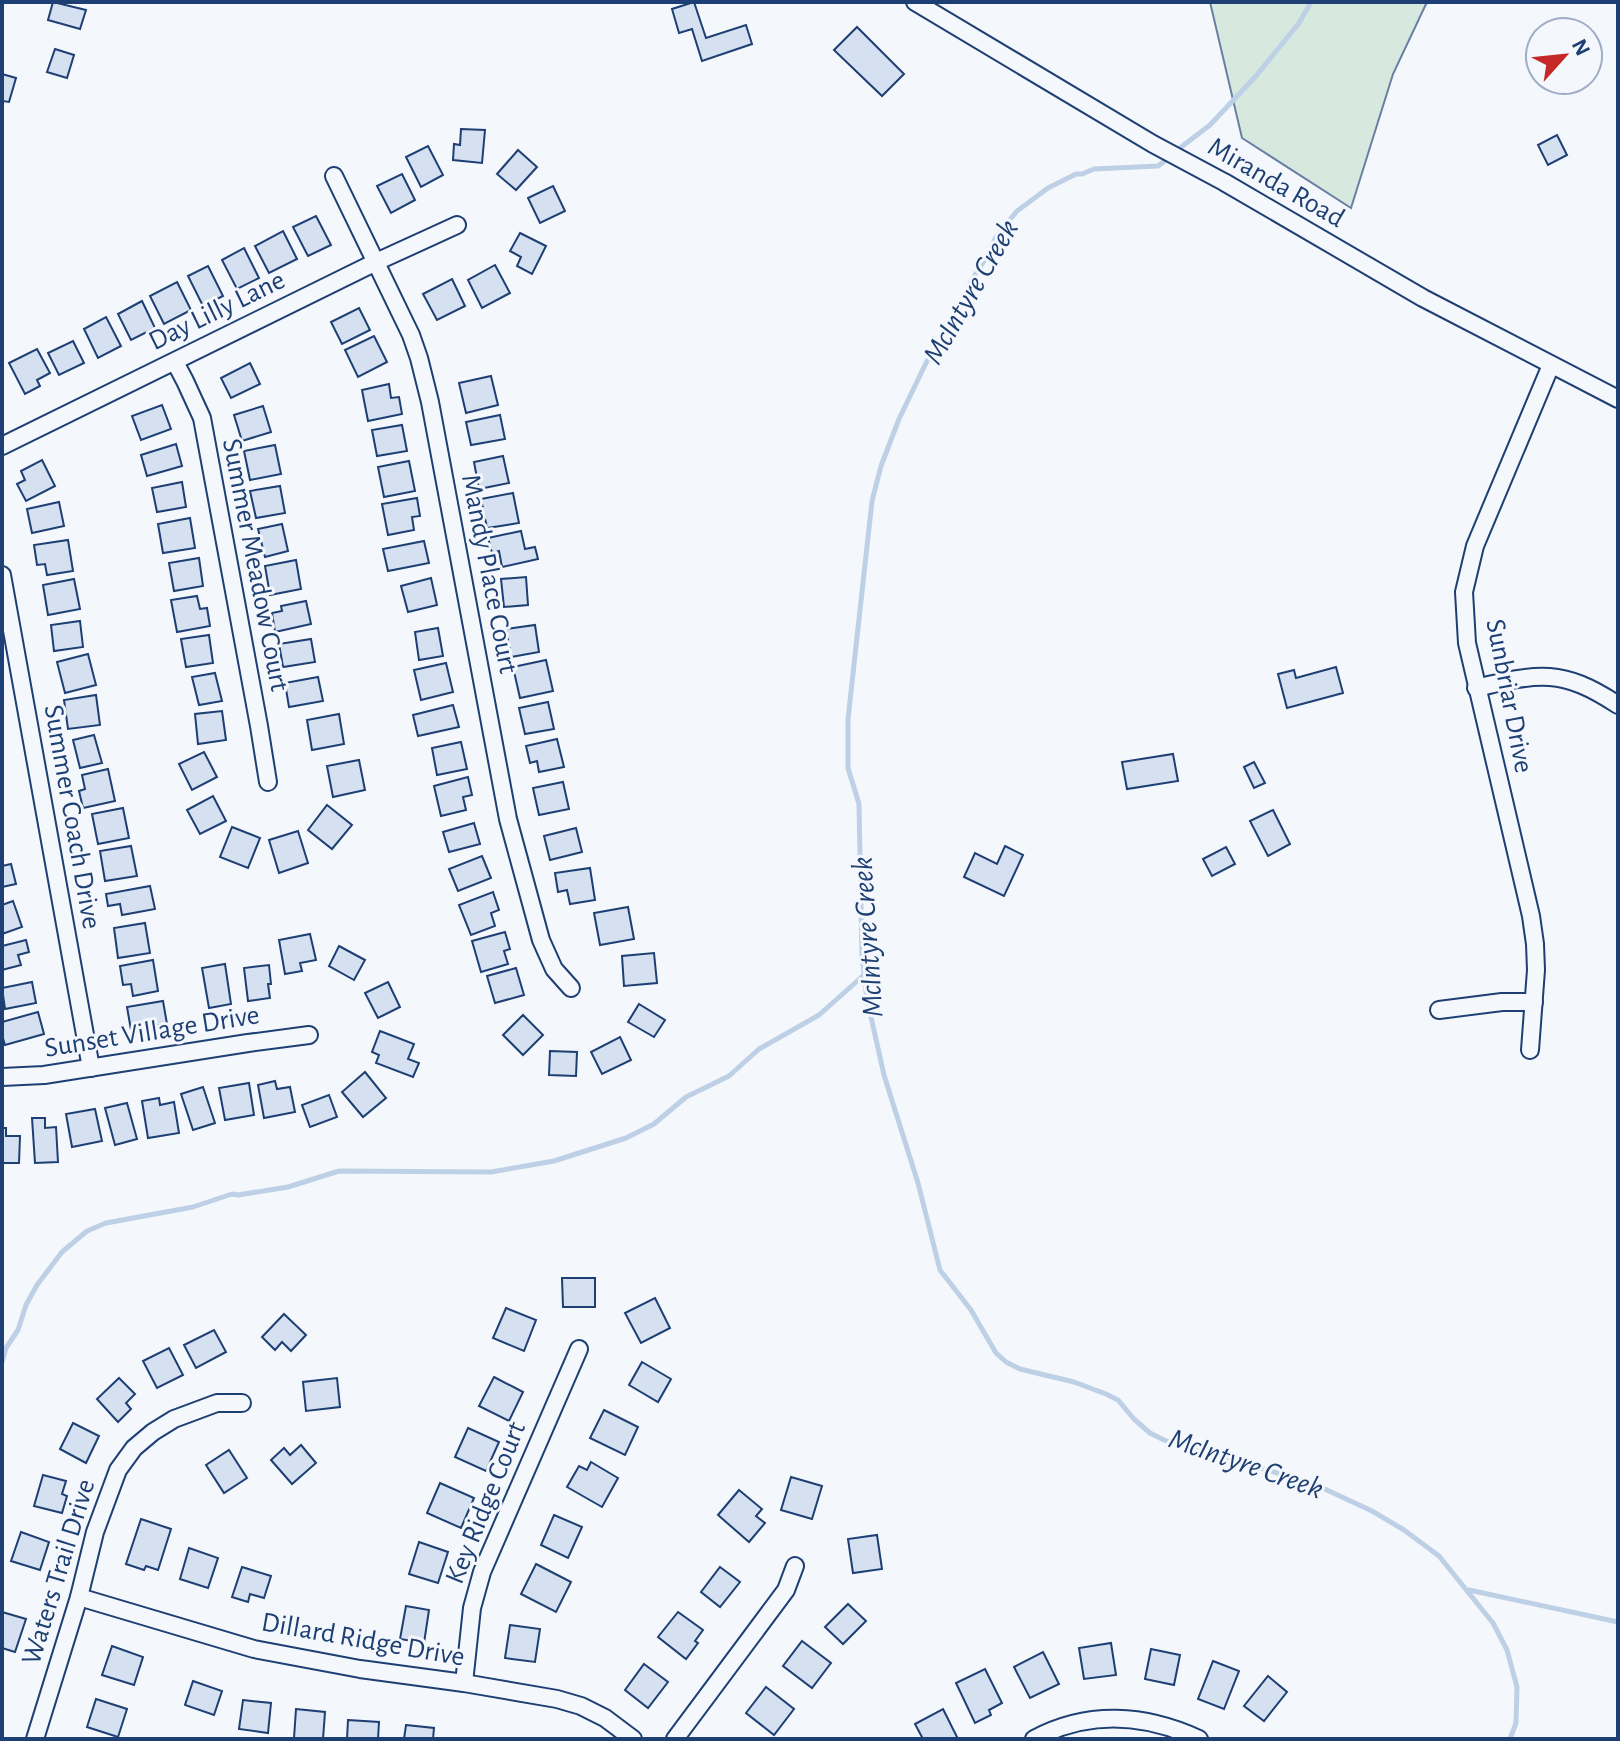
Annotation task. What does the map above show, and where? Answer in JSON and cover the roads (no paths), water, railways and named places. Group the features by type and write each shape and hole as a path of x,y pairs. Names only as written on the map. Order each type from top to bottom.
{"street":[{"name":"Miranda Road","path":"915,2 1153,144 1423,298 1618,399"},
{"name":"Mandy Place Court","path":"334,176 411,335 426,387 508,819 541,940 554,969 571,988"},
{"name":"Day Lilly Lane","path":"2,446 457,225"},
{"name":"Summer Meadow Court","path":"175,362 202,418 268,782"},
{"name":"Sunbriar Drive","path":"1530,1050 1536,970 1531,916 1476,688 1467,643 1464,592 1480,533 1551,365"},
{"name":"Summer Coach Drive","path":"2,575 91,1068"},
{"path":"1476,688 1519,678 1548,676 1582,683 1618,705"},
{"path":"1439,1010 1502,1002 1534,1002"},
{"name":"Sunset Village Drive","path":"2,1077 44,1075 309,1035"},
{"name":"Key Ridge Court","path":"464,1683 472,1608 478,1584 579,1349"},
{"name":"Waters Trail Drive","path":"35,1739 79,1597 95,1532 118,1470 134,1448 153,1432 184,1415 217,1403 242,1403"},
{"path":"675,1739 786,1590 795,1566"},
{"name":"Dillard Ridge Drive","path":"79,1597 254,1649 360,1669 557,1699 605,1718 633,1739"},
{"path":"1034,1739 1075,1722 1106,1718 1137,1719 1174,1727 1199,1739"}],"waterway":[{"name":"McIntyre Creek","path":"1176,151 1210,125 1256,76 1299,23 1311,2"},
{"name":"McIntyre Creek","path":"1169,158 1158,166 1094,169 1076,174 1048,188 1017,211 996,237 926,363 881,466 872,501 848,719 848,768 859,804 862,956 867,999 884,1075 918,1183 940,1270 971,1310 996,1353 1020,1369 1074,1382 1118,1400 1150,1433 1164,1440 1314,1484 1372,1511 1439,1556 1493,1623 1507,1650 1517,1687 1516,1723 1510,1739"},
{"path":"2,1362 37,1285 62,1252 87,1231 106,1223 193,1207 232,1194 288,1187 339,1171 491,1172 554,1161 626,1138 654,1124 686,1097 729,1076 759,1049 819,1015 864,975"},
{"path":"1469,1590 1618,1622"}]}
